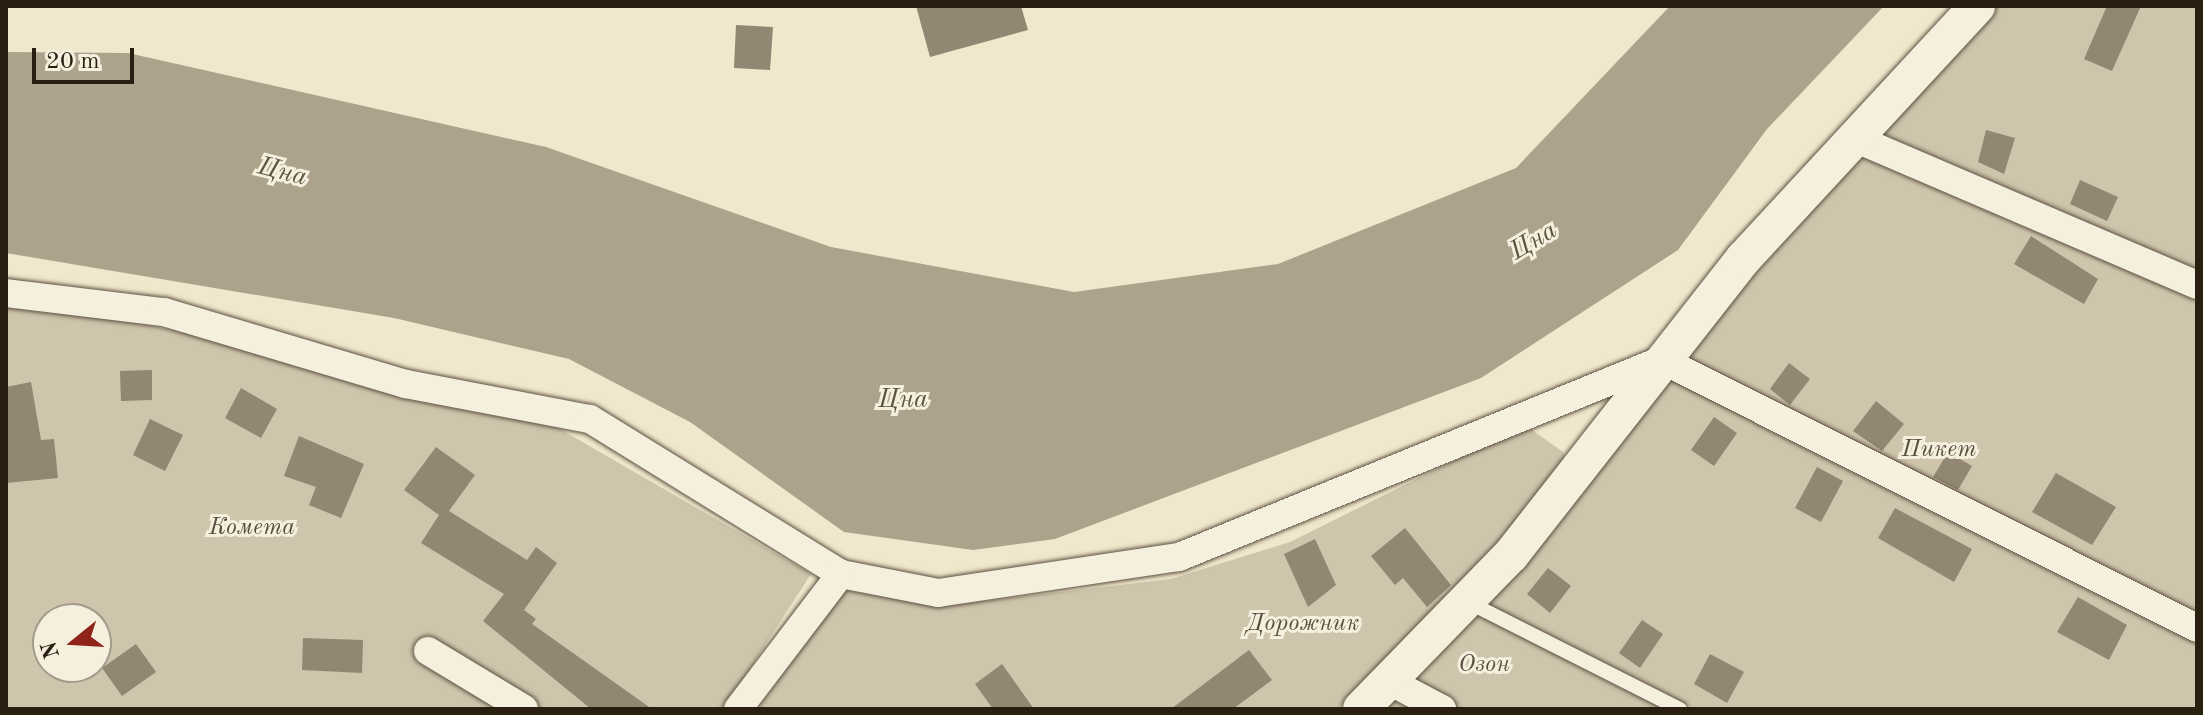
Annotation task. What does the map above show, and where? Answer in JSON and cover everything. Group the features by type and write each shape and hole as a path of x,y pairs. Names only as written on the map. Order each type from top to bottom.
{"street":[{"path":"1361,709 1391,682 1511,555 1662,360 1854,138 1977,6"},
{"path":"1854,138 2197,285"},
{"path":"6,293 164,312 406,384 590,419 841,574 938,593 1179,557 1662,360 2197,628"},
{"path":"738,709 841,574"},
{"path":"428,651 524,709"},
{"path":"1391,682 1442,709"}],"lane":[{"path":"1466,601 1680,709"}],"green space":[{"name":"Пикет","path":"1997,6 2197,6 2197,709 1695,709 1483,602 1726,306"},
{"name":"Комета","path":"6,298 496,392 811,574 724,709 6,709"},
{"name":"Дорожник","path":"1525,425 1563,452 1568,471 1338,709 757,709 844,590 943,606 1171,579 1290,542"},
{"name":"Озон","path":"1475,611 1669,709 1372,709"}],"water":[{"name":"Цна","path":"1670,6 1884,6 1767,129 1678,250 1481,378 1055,539 973,550 844,532 690,422 569,359 394,318 6,253 6,52 128,53 546,147 831,247 1074,292 1278,264 1516,168"}],"building":[{"path":"916,6 1021,6 1028,30 930,57"},
{"path":"2107,6 2141,6 2112,71 2084,59"},
{"path":"736,25 773,27 770,70 734,68"},
{"path":"1986,130 2015,138 2004,174 1978,162"},
{"path":"2080,180 2118,197 2107,221 2070,204"},
{"path":"2031,236 2098,279 2084,304 2014,264"},
{"path":"1789,363 1810,379 1790,405 1770,389"},
{"path":"152,370 152,400 121,401 120,371"},
{"path":"31,382 41,440 54,439 58,478 6,483 6,387"},
{"path":"241,388 277,409 261,438 225,418"},
{"path":"1876,401 1904,424 1882,451 1853,431"},
{"path":"1714,417 1737,433 1714,466 1691,450"},
{"path":"150,419 183,435 165,471 133,455"},
{"path":"299,436 364,464 341,518 309,505 316,487 284,476"},
{"path":"436,447 475,475 449,511 527,560 536,547 557,563 524,610 536,619 532,624 652,709 591,709 483,621 504,594 421,543 439,515 404,490"},
{"path":"1948,452 1972,466 1958,490 1933,477"},
{"path":"1817,467 1843,481 1821,522 1795,508"},
{"path":"2056,473 2116,507 2092,545 2032,512"},
{"path":"1895,508 1972,549 1954,582 1878,538"},
{"path":"1405,528 1451,585 1427,607 1403,578 1395,585 1371,556"},
{"path":"1315,539 1336,585 1308,607 1284,554"},
{"path":"1548,568 1571,586 1550,613 1527,594"},
{"path":"2078,597 2127,625 2109,660 2057,632"},
{"path":"1642,620 1663,634 1640,668 1619,653"},
{"path":"303,638 363,640 362,673 302,670"},
{"path":"136,644 156,672 122,696 112,682 112,661"},
{"path":"1249,650 1272,680 1233,709 1171,709"},
{"path":"1710,654 1744,672 1727,703 1694,684"},
{"path":"1002,664 1034,709 993,709 975,684"}]}
